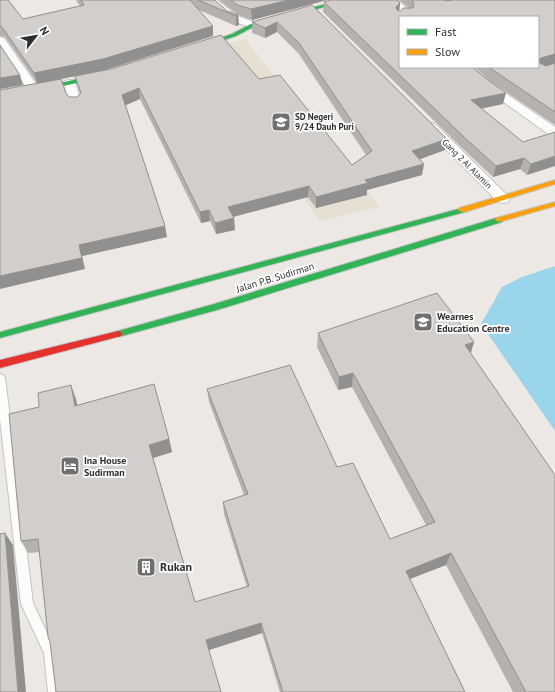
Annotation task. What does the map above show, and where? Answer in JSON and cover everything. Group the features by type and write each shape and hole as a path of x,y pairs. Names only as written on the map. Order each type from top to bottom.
{"street":[{"path":"210,0 233,18 253,24"},
{"path":"186,51 223,39 247,29 253,24 347,0"},
{"path":"392,0 406,12 406,15 404,16"},
{"path":"313,9 324,20"},
{"path":"399,18 395,21 399,26"},
{"path":"223,39 232,50"},
{"path":"0,40 34,90"},
{"path":"467,68 484,82 555,133"},
{"path":"0,94 34,90 115,72"},
{"path":"69,83 76,103"},
{"name":"Gang 2 Al Alamin","path":"422,118 503,199"},
{"name":"Jalan P.B. Sudirman","path":"0,364 148,326 260,294 503,199 555,182"},
{"name":"Jalan P.B. Sudirman","path":"0,335 398,239 555,204"}],"lane":[{"path":"0,378 27,604 50,652 54,692"}],"shaded area":[{"name":"SD Negeri 9/24 Dauh Puri","path":"245,39 380,207 320,221 200,51"}],"water":[{"path":"555,266 555,431 481,324 502,287 522,277"}],"building":[{"path":"0,0 8,0 23,19 84,5 81,0 190,0 213,26 103,59 34,73 0,26"},
{"path":"198,0 215,0 227,11 238,15 236,16"},
{"path":"231,0 289,0 251,9 237,5"},
{"path":"331,0 397,0 400,3 396,7 397,10 401,11 403,8 413,8 414,4 412,0 555,0 555,54 539,60 539,16 399,16 399,68 473,68 506,93 471,100 523,142 555,132 555,156 531,164 524,158 496,166 324,2"},
{"path":"312,5 447,139 412,151 424,164 365,180 368,183 316,197 309,186 228,207 234,218 215,223 209,210 200,212 139,88 122,95 165,226 79,245 82,258 0,276 0,90 61,79 69,97 77,97 81,93 75,76 111,69 221,35 259,79 280,75 352,165 372,151 299,43 277,22 265,28 252,22"},
{"path":"0,45 20,75 0,78"},
{"path":"539,62 546,66 555,63 555,112 490,68 539,68"},
{"path":"437,293 474,342 465,345 555,475 555,692 526,692 451,553 406,571 465,692 283,692 261,623 206,640 221,692 56,692 50,642 48,637 38,539 21,541 9,414 39,407 38,393 71,385 75,406 154,384 169,439 149,445 195,602 249,586 223,502 248,494 207,389 290,365 337,467 353,463 390,539 435,522 353,373 339,377 318,333"},
{"path":"5,533 18,692 0,692 0,534"}],"traffic: fast":[{"path":"195,48 234,35 253,25 347,0"},
{"path":"0,95 46,88 105,75"},
{"path":"0,335 462,210"},
{"path":"118,334 262,293 499,220"}],"traffic: slow":[{"path":"462,210 555,182"},
{"path":"499,220 555,204"}],"traffic: jam":[{"path":"0,364 118,334"}],"place":[{"name":"SD Negeri 9/24 Dauh Puri","path":"281,122"},
{"name":"Wearnes Education Centre","path":"423,322"},
{"name":"Ina House Sudirman","path":"70,466"},
{"name":"Rukan","path":"146,567"}]}
